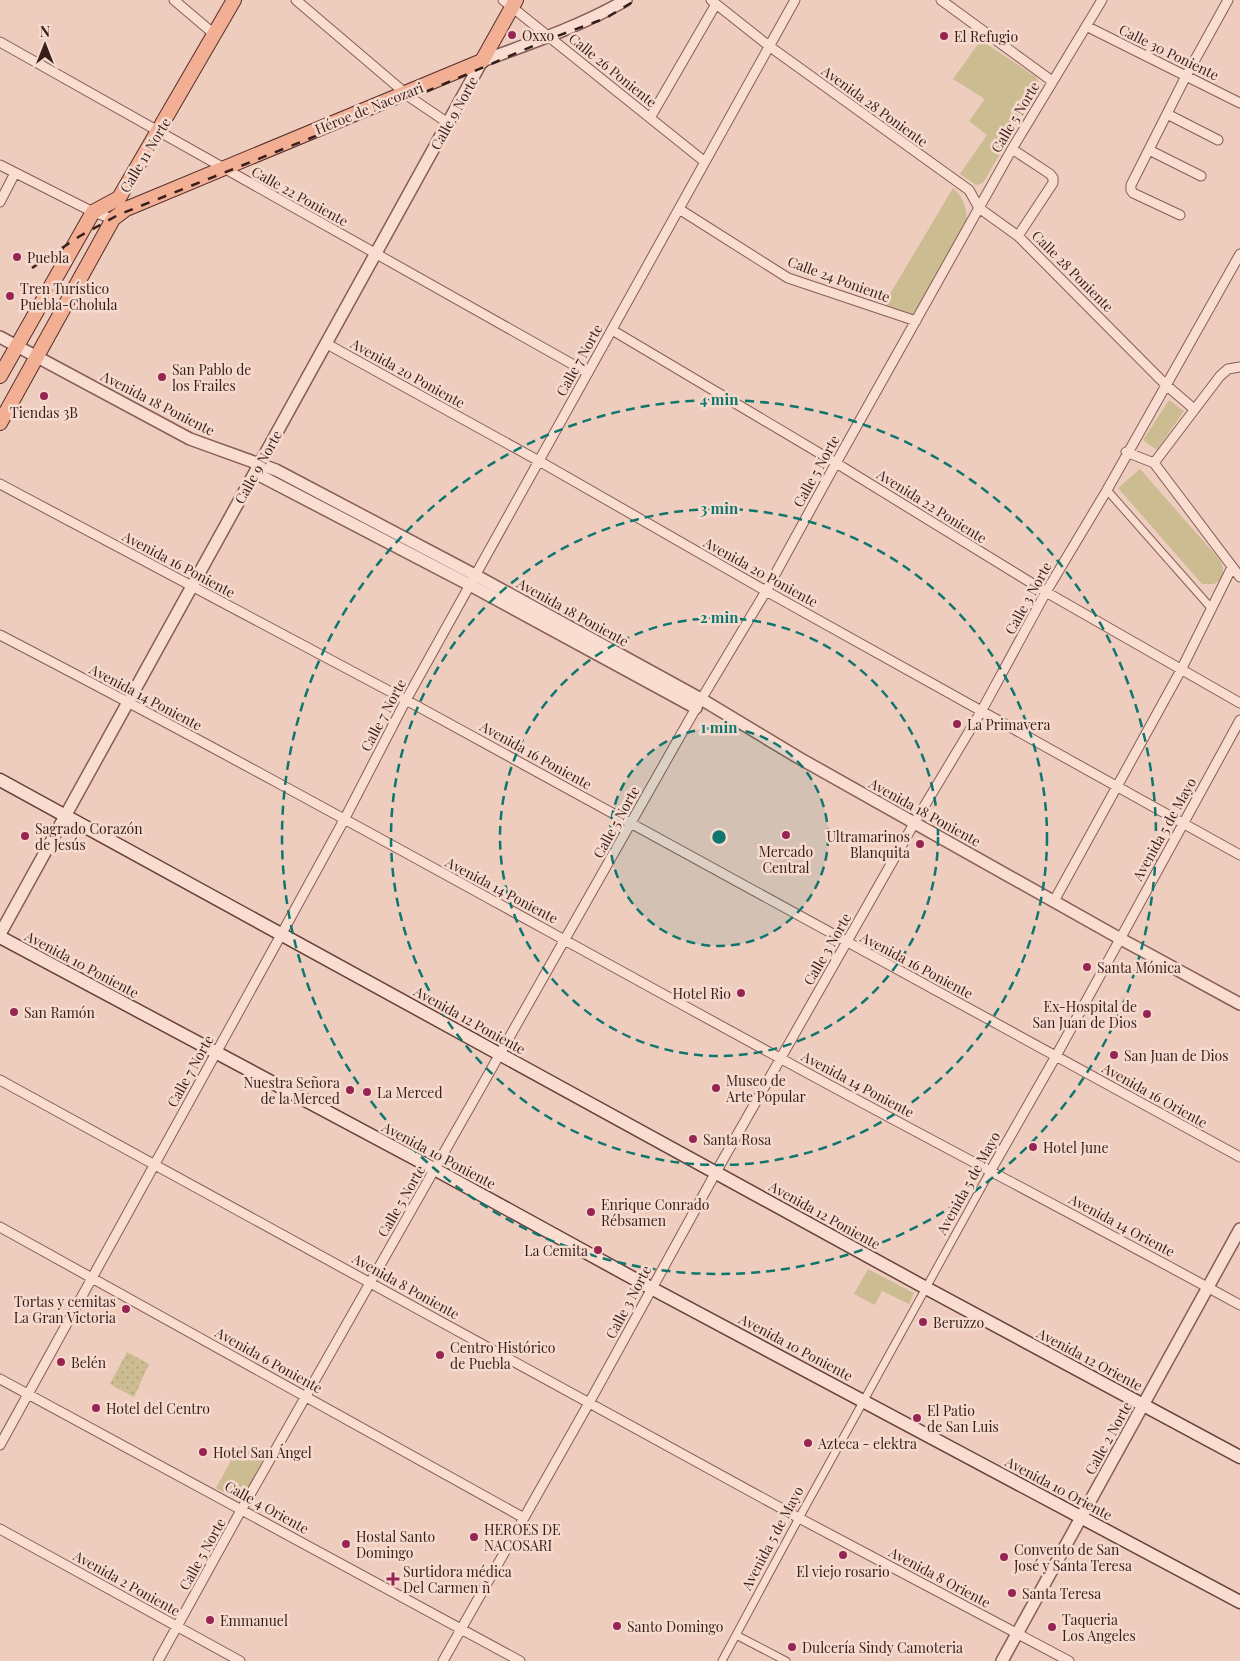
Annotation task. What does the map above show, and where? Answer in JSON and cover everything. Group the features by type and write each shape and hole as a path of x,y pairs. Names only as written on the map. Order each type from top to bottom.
{"main road":[{"name":"Calle 11 Norte","path":"93,212 118,198 234,0"},
{"name":"Calle 9 Norte","path":"482,61 510,2"},
{"name":"Héroe de Nacozari","path":"113,218 126,209 482,61"},
{"path":"0,376 4,359 17,346 93,212"},
{"path":"0,423 113,218"},
{"name":"Avenida 12 Poniente","path":"0,780 926,1288"},
{"name":"Avenida 10 Poniente","path":"0,936 435,1169 651,1288 864,1400"},
{"name":"Avenida 12 Oriente","path":"926,1288 1240,1456"},
{"name":"Avenida 10 Oriente","path":"864,1400 1240,1602"}],"street":[{"path":"174,0 214,34"},
{"path":"296,0 406,93 448,123"},
{"name":"Héroe de Nacozari","path":"482,61 599,16 626,0"},
{"name":"Calle 7 Norte","path":"0,1445 344,820 406,700 795,0"},
{"path":"941,0 1052,81"},
{"name":"Calle 5 Norte","path":"158,1661 242,1509 699,703 766,591 1012,149 1102,0"},
{"path":"1180,215 1133,193 1131,185 1186,76 1228,0"},
{"name":"Calle 26 Poniente","path":"510,2 705,162"},
{"path":"650,118 714,2"},
{"name":"Avenida 28 Poniente","path":"714,2 769,46 969,190 979,208 1018,236"},
{"name":"Calle 30 Poniente","path":"1086,26 1240,103"},
{"name":"Calle 22 Poniente","path":"0,42 588,373"},
{"name":"Calle 9 Norte","path":"0,936 482,61"},
{"path":"1168,114 1218,140"},
{"name":"Calle 28 Poniente","path":"1012,149 1050,174 1053,178 1053,183 1018,236 1166,384 1194,409"},
{"path":"1149,150 1201,176"},
{"path":"0,165 93,212 113,218"},
{"path":"0,202 15,173"},
{"name":"Calle 24 Poniente","path":"679,209 788,278 916,321"},
{"name":"Calle 3 Norte","path":"443,1661 589,1403 780,1058 982,710 1046,592 1240,254"},
{"name":"Avenida 22 Poniente","path":"612,330 836,463 1046,592 1240,703"},
{"name":"Avenida 18 Poniente","path":"0,337 190,439 258,469 293,494 356,526 402,543 473,580 799,758 1240,1004"},
{"name":"Avenida 20 Poniente","path":"327,344 1240,855"},
{"path":"1154,462 1220,376 1228,369 1240,367"},
{"path":"1126,452 1154,462 1240,576"},
{"name":"Avenida 18 Poniente","path":"258,469 276,470 330,497 362,515 402,543"},
{"path":"293,494 300,482"},
{"name":"Avenida 16 Poniente","path":"0,484 406,700 1056,1056"},
{"path":"1106,490 1212,609"},
{"path":"324,509 330,497"},
{"path":"356,526 362,515"},
{"path":"1054,901 1181,670 1232,567"},
{"name":"Avenida 14 Poniente","path":"0,635 129,702 780,1058 991,1170"},
{"name":"Avenida 5 de Mayo","path":"722,1661 799,1518 1240,720"},
{"name":"Avenida 16 Oriente","path":"1056,1056 1240,1157"},
{"name":"Avenida 8 Poniente","path":"0,1080 799,1518"},
{"name":"Avenida 14 Oriente","path":"991,1170 1240,1304"},
{"name":"Avenida 6 Poniente","path":"0,1227 524,1518"},
{"name":"Calle 2 Norte","path":"1002,1661 1240,1229"},
{"name":"Calle 4 Oriente","path":"0,1379 520,1661"},
{"name":"Avenida 8 Oriente","path":"799,1518 1069,1661"},
{"name":"Avenida 2 Poniente","path":"0,1529 240,1661"},
{"path":"736,1635 786,1661"}],"shaded area":[{"path":"981,40 1036,77 1042,89 1031,100 983,183 976,185 960,174 987,135 969,121 985,99 953,79"},
{"path":"953,188 963,202 967,219 917,313 911,316 884,304"},
{"path":"1169,400 1184,411 1157,450 1143,440"},
{"path":"1140,469 1220,560 1223,568 1222,579 1214,584 1202,584 1118,488"},
{"path":"868,1269 914,1293 909,1304 882,1291 875,1305 854,1294"},
{"path":"127,1352 149,1364 134,1397 110,1384"},
{"path":"239,1446 267,1461 244,1503 216,1488"}],"railway":[{"path":"32,268 80,236 118,215 411,98 552,38 606,18 636,0"}],"place":[{"name":"Oxxo","path":"512,35"},
{"name":"El Refugio","path":"944,36"},
{"name":"Puebla","path":"17,257"},
{"name":"Tren Turístico Puebla-Cholula","path":"10,296"},
{"name":"San Pablo de los Frailes","path":"162,377"},
{"name":"Tiendas 3B","path":"44,396"},
{"name":"La Primavera","path":"957,724"},
{"name":"Mercado Central","path":"786,835"},
{"name":"Sagrado Corazón de Jesús","path":"25,836"},
{"name":"Ultramarinos Blanquita","path":"920,844"},
{"name":"Santa Mónica","path":"1087,967"},
{"name":"Hotel Rio","path":"741,993"},
{"name":"San Ramón","path":"14,1012"},
{"name":"Ex-Hospital de San Juan de Dios","path":"1147,1014"},
{"name":"San Juan de Dios","path":"1114,1055"},
{"name":"Museo de Arte Popular","path":"716,1088"},
{"name":"Nuestra Señora de la Merced","path":"350,1090"},
{"name":"La Merced","path":"367,1092"},
{"name":"Santa Rosa","path":"693,1139"},
{"name":"Hotel June","path":"1033,1147"},
{"name":"Enrique Conrado Rébsamen","path":"591,1212"},
{"name":"La Cemita","path":"598,1250"},
{"name":"Tortas y cemitas La Gran Victoria","path":"126,1309"},
{"name":"Beruzzo","path":"923,1322"},
{"name":"Centro Histórico de Puebla","path":"440,1355"},
{"name":"Belén","path":"61,1362"},
{"name":"Hotel del Centro","path":"96,1408"},
{"name":"El Patio de San Luis","path":"917,1418"},
{"name":"Azteca - elektra","path":"808,1443"},
{"name":"Hotel San Ángel","path":"203,1452"},
{"name":"HEROES DE NACOSARI","path":"474,1537"},
{"name":"Hostal Santo Domingo","path":"346,1544"},
{"name":"El viejo rosario","path":"843,1555"},
{"name":"Convento de San José y Santa Teresa","path":"1004,1557"},
{"name":"Surtidora médica Del Carmen ñ","path":"393,1579"},
{"name":"Santa Teresa","path":"1012,1593"},
{"name":"Emmanuel","path":"210,1620"},
{"name":"Santo Domingo","path":"617,1626"},
{"name":"Taqueria Los Angeles","path":"1052,1627"},
{"name":"Dulcería Sindy Camoteria","path":"792,1647"}]}
